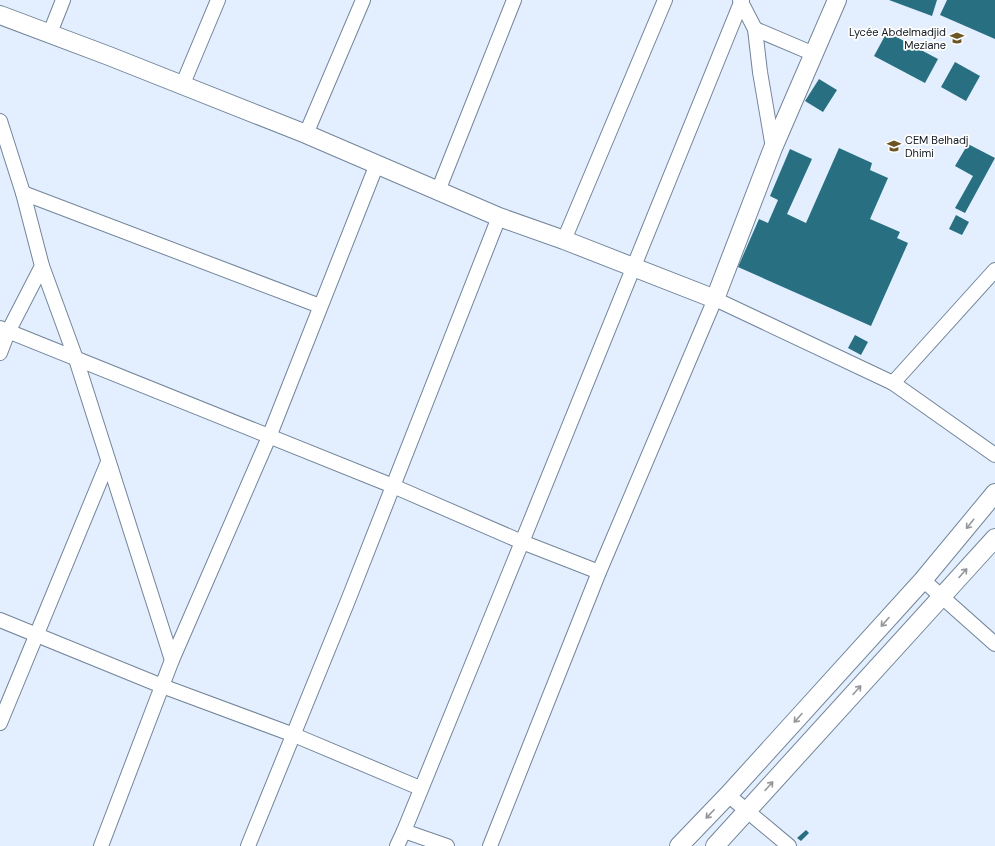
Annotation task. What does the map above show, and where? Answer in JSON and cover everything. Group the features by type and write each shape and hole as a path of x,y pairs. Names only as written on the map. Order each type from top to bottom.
{"street":[{"path":"50,33 63,0"},
{"path":"182,86 218,0"},
{"path":"306,134 363,0"},
{"path":"438,191 514,0"},
{"path":"564,240 665,0"},
{"path":"741,0 755,29 760,72 773,148"},
{"path":"397,846 634,268 741,0"},
{"path":"490,846 599,572 715,299 773,148 837,0"},
{"path":"0,15 50,33 306,134 499,217 564,240 715,299 893,383 995,455"},
{"path":"755,29 814,54"},
{"path":"0,121 23,193 42,266 76,360 172,660"},
{"path":"101,846 172,660 269,437 376,164"},
{"path":"23,193 320,306"},
{"path":"248,846 294,735 499,217"},
{"path":"0,353 4,330 42,266"},
{"path":"893,383 995,270"},
{"path":"4,330 393,486 522,542 599,572"},
{"path":"0,723 108,462"},
{"path":"679,846 728,795 923,580 995,494"},
{"path":"715,846 995,538"},
{"path":"923,580 995,643"},
{"path":"0,620 36,636 162,686 294,735 420,788"},
{"path":"728,795 748,810 789,846"},
{"path":"404,831 447,846"}],"building":[{"path":"889,0 937,0 932,16"},
{"path":"947,0 995,0 995,39 940,15"},
{"path":"887,32 938,59 925,83 874,56"},
{"path":"955,62 980,76 966,101 941,87"},
{"path":"819,79 837,90 823,112 805,101"},
{"path":"968,144 995,158 965,213 955,208 973,176 955,166"},
{"path":"839,148 872,163 870,170 888,178 870,219 900,232 897,238 908,243 871,326 738,267 759,219 768,223 778,200 770,196 790,149 812,159 787,214 806,223"},
{"path":"956,215 969,222 962,235 949,229"},
{"path":"855,335 868,342 861,355 848,348"},
{"path":"806,830 809,833 801,841 797,838"}],"place":[{"name":"Lycée Abdelmadjid Meziane","path":"957,38"},
{"name":"CEM Belhadj Dhimi","path":"894,146"}]}
